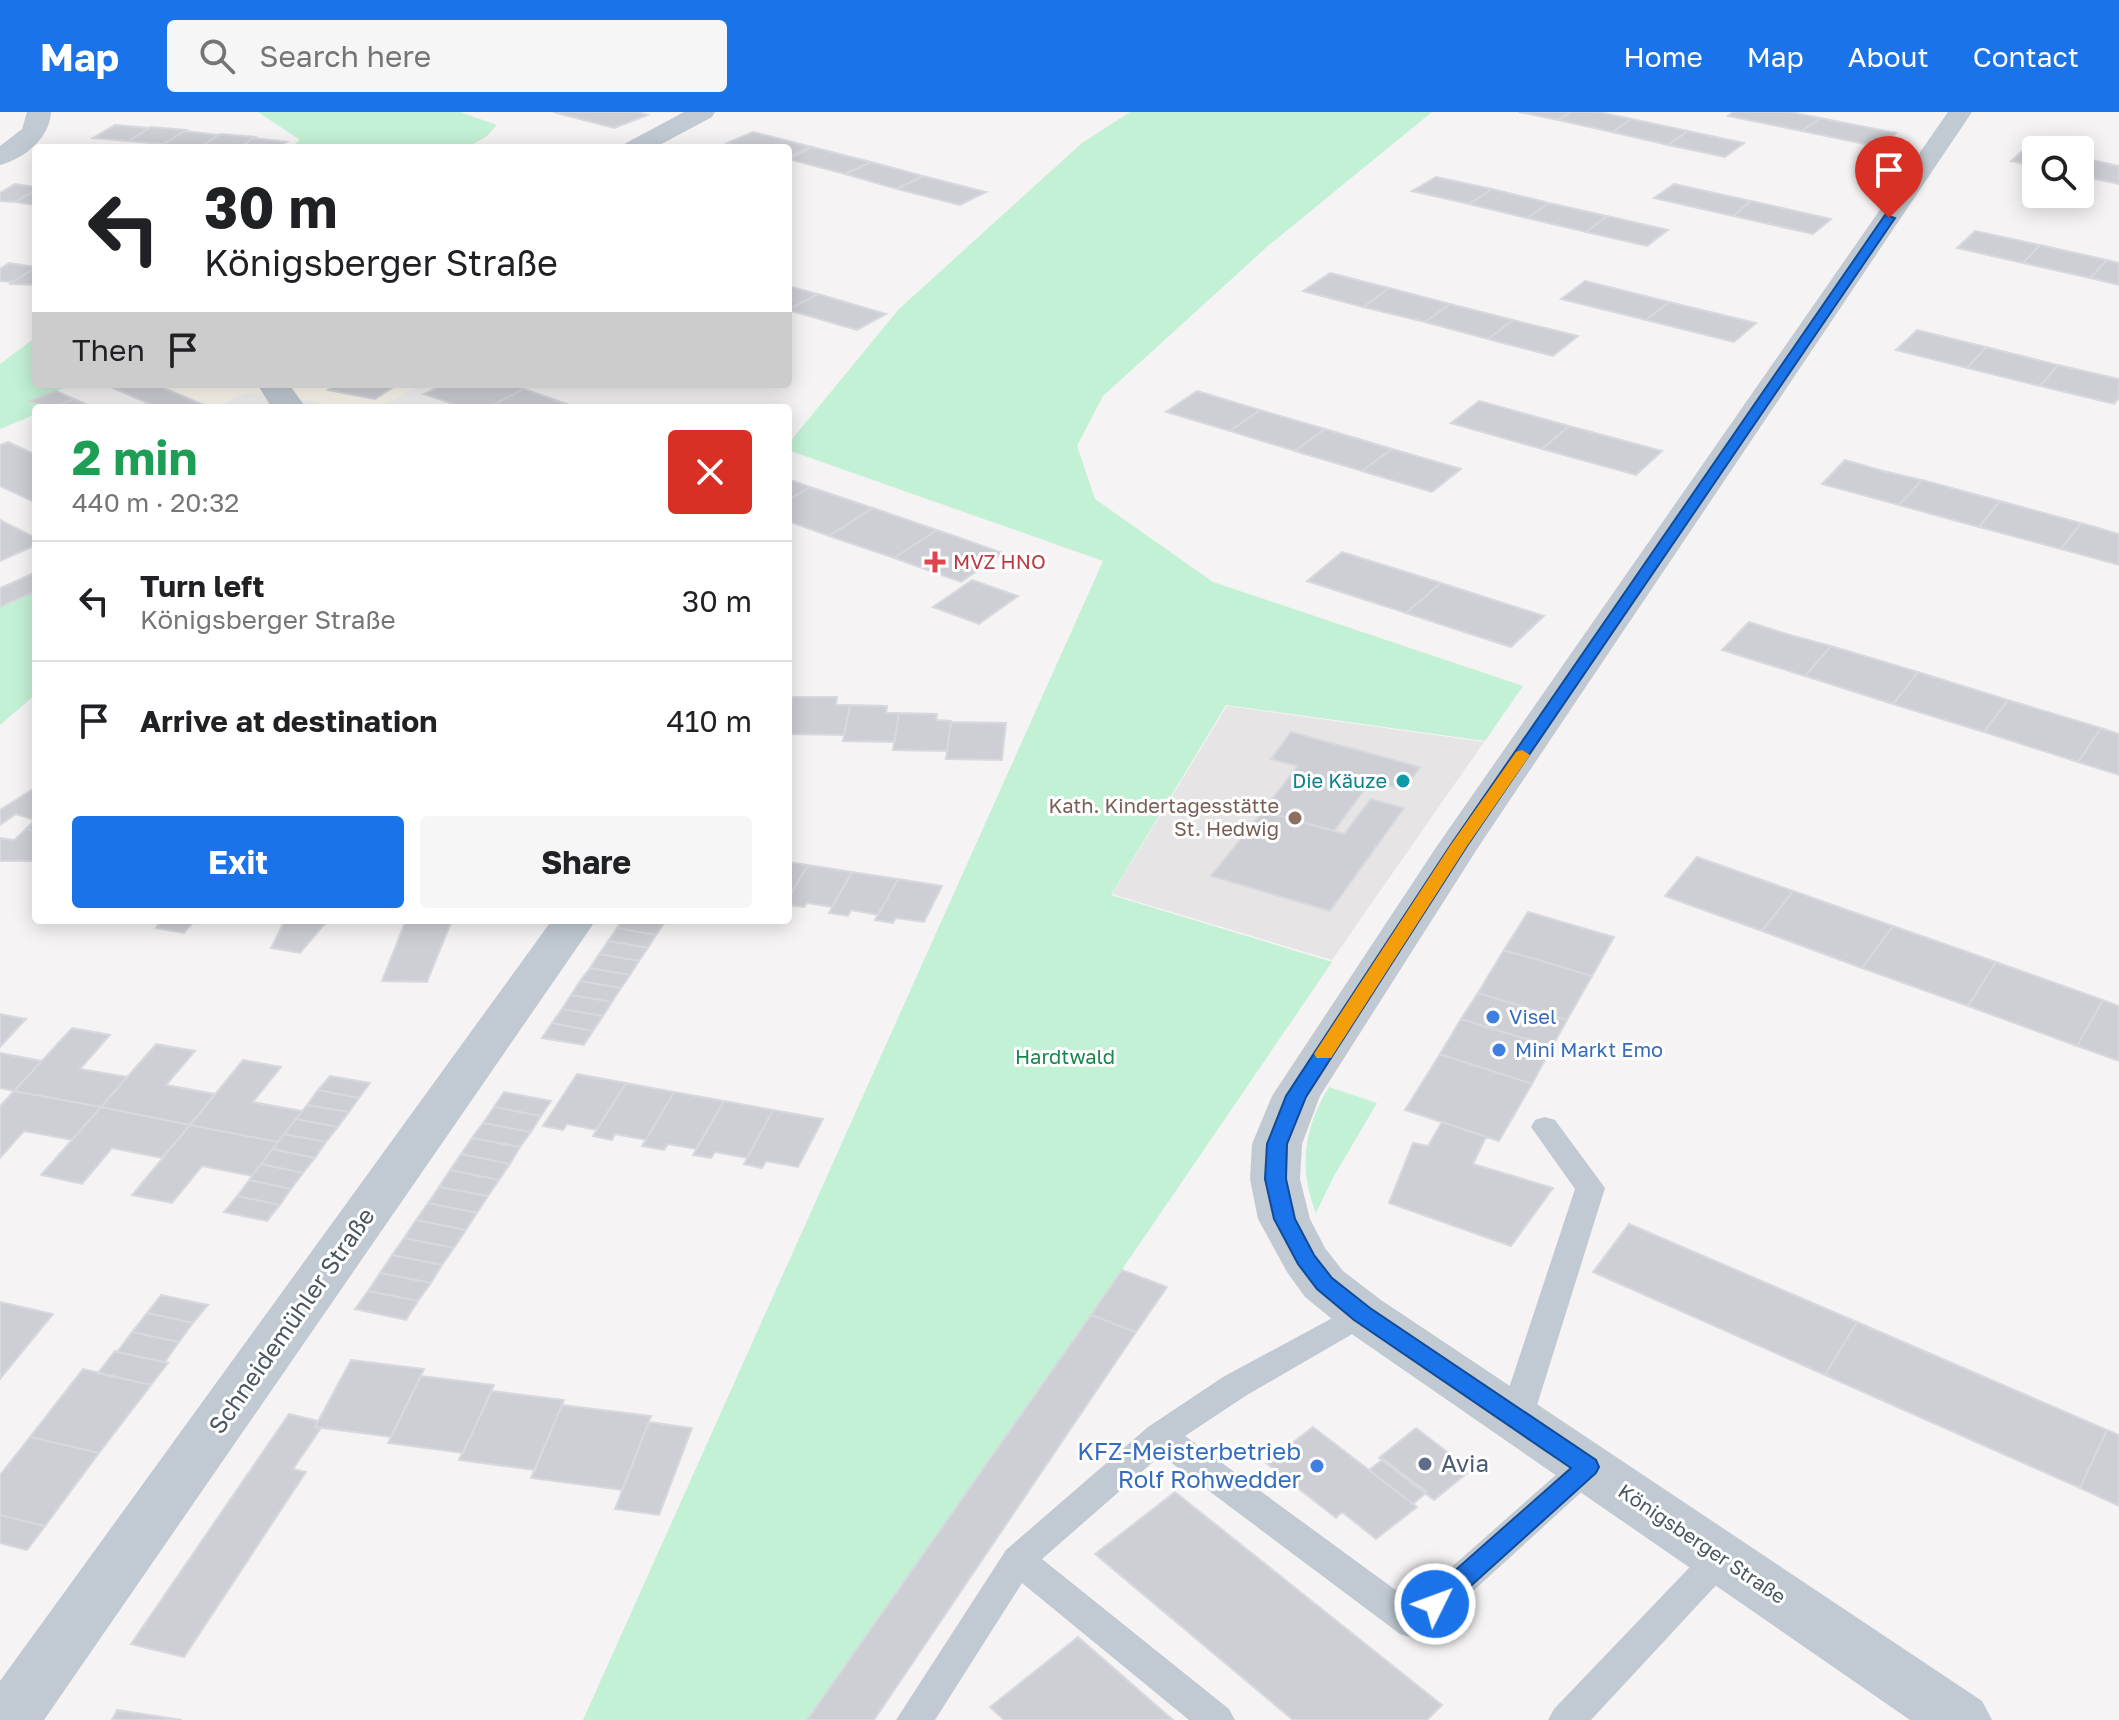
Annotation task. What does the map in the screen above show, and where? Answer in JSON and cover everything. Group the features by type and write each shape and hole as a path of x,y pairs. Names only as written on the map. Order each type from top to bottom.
{"street":[{"path":"0,157 33,132 40,120 39,112"},
{"path":"643,144 703,112"},
{"name":"Königsberger Straße","path":"1958,112 1458,846 1296,1096 1277,1144 1275,1179 1284,1219 1305,1259 1324,1284 1362,1314 1960,1720"},
{"path":"274,388 286,404"},
{"name":"Schneidemühler Straße","path":"8,1720 571,924"}],"lane":[{"path":"1516,1418 1590,1188 1545,1127"},
{"path":"917,1719 1018,1560 1160,1436 1235,1386 1362,1314"},
{"path":"1160,1436 1413,1623 1587,1467"},
{"path":"1567,1720 1721,1557"},
{"path":"1018,1560 1216,1720"}],"shaded area":[{"path":"167,388 414,388 386,404 319,404 246,393 222,404 207,404"},
{"name":"Kath. Kindertagesstätte St. Hedwig","path":"1227,706 1484,742 1332,960 1112,894"}],"green space":[{"path":"258,112 460,112 497,125 486,137 473,144 295,144 300,140"},
{"name":"Hardtwald","path":"1130,112 1432,112 1269,245 1103,396 1077,446 1095,499 1213,582 1523,686 1485,741 1226,705 1111,895 1332,962 1091,1315 807,1720 583,1720 1103,561 792,451 792,439 899,309 1082,143"},
{"path":"32,340 32,388 63,388 31,401 37,404 32,404 32,416 0,429 0,364"},
{"path":"32,593 32,697 0,725 0,607"},
{"path":"1329,1087 1377,1103 1316,1213 1307,1180 1306,1148 1314,1118"}],"building":[{"path":"553,112 637,112 648,115 614,128"},
{"path":"1519,112 1571,112 1558,120"},
{"path":"1571,112 1598,112 1632,119 1612,132 1558,120"},
{"path":"1733,112 1790,112 1820,118 1802,131 1728,116"},
{"path":"1820,118 1896,133 1879,147 1802,131"},
{"path":"1632,119 1688,131 1668,145 1612,132"},
{"path":"115,125 149,128 128,141 93,138"},
{"path":"151,127 186,130 164,144 129,141"},
{"path":"184,131 218,135 204,144 164,144"},
{"path":"1688,131 1744,143 1725,157 1668,145"},
{"path":"753,132 812,147 792,155 792,144 727,143"},
{"path":"220,134 255,137 245,144 205,144"},
{"path":"253,138 287,142 284,144 245,144"},
{"path":"812,147 871,162 845,174 792,160 792,157"},
{"path":"2022,151 2022,164 2011,161"},
{"path":"2094,160 2119,166 2119,184 2094,179"},
{"path":"871,162 923,176 897,189 845,174"},
{"path":"923,176 986,192 960,205 897,189"},
{"path":"1436,177 1492,189 1469,204 1412,191"},
{"path":"15,184 32,186 32,192 15,202 0,201 0,193"},
{"path":"1674,184 1751,201 1733,216 1654,198"},
{"path":"1492,189 1549,203 1527,218 1469,204"},
{"path":"32,192 32,204 15,202"},
{"path":"1751,201 1831,219 1813,234 1733,216"},
{"path":"1549,203 1607,216 1586,232 1527,218"},
{"path":"1607,216 1668,230 1647,246 1586,232"},
{"path":"1975,231 2040,245 2023,263 1957,248"},
{"path":"2040,245 2107,260 2090,278 2023,263"},
{"path":"2107,260 2119,263 2119,285 2090,278"},
{"path":"9,263 32,266 32,270 13,282 0,281 0,269"},
{"path":"32,270 32,285 9,284"},
{"path":"1330,273 1389,288 1363,307 1303,291"},
{"path":"1585,281 1669,302 1646,320 1561,299"},
{"path":"792,287 818,294 792,308"},
{"path":"1389,288 1450,304 1425,322 1363,307"},
{"path":"818,294 886,314 857,330 792,311 792,308"},
{"path":"1669,302 1756,323 1734,342 1646,320"},
{"path":"1450,304 1513,320 1488,339 1425,322"},
{"path":"1513,320 1578,336 1553,356 1488,339"},
{"path":"1917,330 1986,347 1967,368 1896,350"},
{"path":"1986,347 2058,365 2040,386 1967,368"},
{"path":"2058,365 2119,379 2119,398 2114,404 2040,386"},
{"path":"113,388 163,388 201,404 150,404"},
{"path":"331,388 392,388 375,399 328,390"},
{"path":"437,388 524,389 494,404 453,404 424,394"},
{"path":"524,389 567,404 494,404"},
{"path":"56,391 74,399 62,404 30,401"},
{"path":"1197,391 1260,410 1230,431 1166,412"},
{"path":"74,399 86,404 62,404"},
{"path":"1479,401 1569,426 1542,449 1451,423"},
{"path":"1260,410 1325,429 1295,451 1230,431"},
{"path":"1569,426 1662,451 1636,475 1542,449"},
{"path":"1325,429 1392,449 1362,471 1295,451"},
{"path":"8,442 32,453 32,501 0,486 0,445"},
{"path":"1392,449 1461,469 1432,492 1362,471"},
{"path":"1845,460 1922,480 1899,505 1822,484"},
{"path":"792,480 810,487 792,498"},
{"path":"1922,480 2000,501 1979,527 1899,505"},
{"path":"810,487 873,508 829,536 792,522 792,498"},
{"path":"2000,501 2081,523 2061,549 1979,527"},
{"path":"873,508 937,530 894,558 829,536"},
{"path":"0,520 32,536 32,547 0,561"},
{"path":"2081,523 2119,534 2119,565 2061,549"},
{"path":"937,530 1003,553 961,582 894,558"},
{"path":"1342,552 1441,583 1406,613 1307,581"},
{"path":"32,574 32,593 0,607 0,588"},
{"path":"972,580 1018,596 979,624 933,607"},
{"path":"1441,583 1544,616 1511,647 1406,613"},
{"path":"1749,622 1831,646 1805,676 1722,650"},
{"path":"1831,646 1918,672 1893,704 1805,676"},
{"path":"1918,672 2008,700 1984,732 1893,704"},
{"path":"792,697 837,697 836,705 850,705 844,735 792,734"},
{"path":"2008,700 2101,728 2078,762 1984,732"},
{"path":"850,705 887,706 886,713 899,713 894,742 843,741"},
{"path":"899,713 937,714 936,720 951,721 947,751 893,750"},
{"path":"951,722 1006,723 1002,760 946,759"},
{"path":"2101,728 2119,734 2119,775 2078,762"},
{"path":"1291,732 1420,767 1404,790 1371,781 1334,831 1263,811 1297,766 1271,759"},
{"path":"32,790 32,819 16,814 0,825 0,810"},
{"path":"1371,799 1404,808 1330,911 1211,876 1263,811 1344,834"},
{"path":"26,829 32,830 32,861 0,861 0,838 14,840"},
{"path":"1697,857 1793,891 1762,931 1665,896"},
{"path":"792,863 808,865 792,892"},
{"path":"808,865 852,872 832,907 807,903 804,907 792,906 792,892"},
{"path":"852,872 898,879 878,915 851,910 848,916 829,913"},
{"path":"898,879 942,886 924,922 896,918 893,923 875,920"},
{"path":"1793,891 1893,926 1862,968 1762,931"},
{"path":"1528,912 1614,937 1592,976 1504,950"},
{"path":"158,924 192,924 184,933 156,928"},
{"path":"283,924 325,924 300,953 271,948"},
{"path":"404,924 450,924 427,982 382,981"},
{"path":"620,924 664,924 656,935 617,928"},
{"path":"1893,926 1996,962 1968,1006 1862,968"},
{"path":"617,928 656,935 648,948 608,941"},
{"path":"608,941 648,948 639,961 599,954"},
{"path":"1504,950 1592,976 1567,1020 1478,993"},
{"path":"599,954 639,961 630,975 590,968"},
{"path":"1996,962 2103,1000 2077,1046 1968,1006"},
{"path":"590,968 630,975 621,988 580,981"},
{"path":"580,981 621,988 612,1002 571,995"},
{"path":"1478,993 1567,1020 1552,1047 1461,1019"},
{"path":"571,995 612,1002 603,1016 562,1009"},
{"path":"2103,1000 2119,1006 2119,1061 2077,1046"},
{"path":"562,1009 603,1016 593,1031 552,1023"},
{"path":"0,1014 26,1019 0,1047"},
{"path":"1461,1019 1552,1047 1532,1084 1440,1054"},
{"path":"552,1023 593,1031 584,1045 542,1038"},
{"path":"72,1028 110,1035 80,1069 127,1077 101,1107 14,1091"},
{"path":"156,1044 195,1051 166,1085 215,1094 190,1125 101,1107"},
{"path":"0,1053 42,1061 14,1091 0,1088"},
{"path":"1440,1054 1532,1084 1499,1141 1405,1110"},
{"path":"243,1060 281,1067 253,1102 302,1111 278,1142 190,1125"},
{"path":"577,1074 626,1083 596,1130 567,1124 563,1130 543,1126"},
{"path":"330,1076 370,1083 359,1098 318,1090"},
{"path":"626,1083 674,1092 646,1140 615,1134 612,1140 593,1136"},
{"path":"318,1090 359,1098 349,1112 307,1105"},
{"path":"14,1091 101,1107 72,1140 24,1131 0,1158 0,1106"},
{"path":"504,1092 551,1101 541,1116 494,1107"},
{"path":"674,1092 724,1101 696,1149 668,1144 664,1150 642,1146"},
{"path":"724,1101 773,1110 747,1158 715,1152 711,1158 693,1155"},
{"path":"307,1105 349,1112 338,1127 296,1119"},
{"path":"101,1107 190,1125 162,1158 112,1148 82,1184 41,1175"},
{"path":"494,1107 541,1116 531,1132 483,1123"},
{"path":"773,1110 823,1119 798,1167 766,1161 762,1168 744,1164"},
{"path":"296,1119 338,1127 326,1142 284,1134"},
{"path":"1442,1122 1486,1137 1473,1164 1553,1188 1511,1246 1389,1203 1413,1143 1428,1146"},
{"path":"483,1123 531,1132 520,1147 472,1138"},
{"path":"190,1125 278,1142 252,1176 202,1166 172,1203 132,1195"},
{"path":"284,1134 326,1142 315,1158 273,1149"},
{"path":"472,1138 520,1147 510,1164 461,1154"},
{"path":"273,1149 315,1158 303,1173 261,1164"},
{"path":"461,1154 510,1164 499,1180 450,1170"},
{"path":"261,1164 303,1173 291,1189 249,1180"},
{"path":"450,1170 499,1180 488,1196 439,1187"},
{"path":"249,1180 291,1189 280,1205 237,1196"},
{"path":"439,1187 488,1196 477,1213 428,1203"},
{"path":"237,1196 280,1205 267,1221 224,1212"},
{"path":"428,1203 477,1213 466,1230 416,1220"},
{"path":"416,1220 466,1230 454,1248 404,1238"},
{"path":"1629,1224 1857,1322 1825,1375 1593,1272"},
{"path":"404,1238 454,1248 442,1265 392,1255"},
{"path":"392,1255 442,1265 431,1283 380,1273"},
{"path":"1122,1270 1167,1287 1136,1332 1091,1315"},
{"path":"380,1273 431,1283 418,1301 368,1291"},
{"path":"368,1291 418,1301 406,1320 355,1309"},
{"path":"161,1295 208,1305 193,1323 147,1313"},
{"path":"0,1302 53,1314 0,1379"},
{"path":"147,1313 193,1323 179,1342 132,1332"},
{"path":"1091,1315 1136,1332 874,1720 807,1720"},
{"path":"1857,1322 2107,1430 2080,1488 1825,1375"},
{"path":"132,1332 179,1342 165,1362 117,1352"},
{"path":"115,1351 168,1363 151,1385 98,1373"},
{"path":"351,1360 424,1369 391,1437 315,1427"},
{"path":"83,1369 151,1385 99,1453 30,1437"},
{"path":"421,1376 494,1385 463,1453 388,1443"},
{"path":"492,1391 564,1400 535,1470 459,1460"},
{"path":"562,1405 651,1416 622,1490 531,1478"},
{"path":"289,1414 318,1421 315,1427 321,1428 293,1469 306,1472 184,1657 131,1644"},
{"path":"649,1422 692,1428 659,1515 615,1509"},
{"path":"1313,1427 1417,1507 1376,1539 1342,1512 1336,1518 1266,1463"},
{"path":"1416,1428 1471,1470 1434,1500 1379,1458"},
{"path":"2107,1430 2119,1435 2119,1506 2080,1488"},
{"path":"30,1437 99,1453 45,1526 0,1515 0,1475"},
{"path":"1383,1459 1427,1492 1413,1504 1369,1470"},
{"path":"1175,1492 1442,1705 1427,1720 1293,1720 1095,1554"},
{"path":"0,1515 45,1526 27,1550 0,1543"},
{"path":"1078,1637 1173,1720 1004,1720 990,1707"},
{"path":"117,1710 182,1720 112,1720"}],"slow traffic":[{"path":"1324,1054 1458,846 1522,755"}],"place":[{"name":"MVZ HNO","path":"935,562"},
{"name":"Die Käuze","path":"1403,781"},
{"name":"Kath. Kindertagesstätte St. Hedwig","path":"1295,818"},
{"name":"Visel","path":"1493,1017"},
{"name":"Mini Markt Emo","path":"1499,1050"},
{"name":"Avia","path":"1425,1464"},
{"name":"KFZ-Meisterbetrieb Rolf Rohwedder","path":"1317,1466"}],"route":[{"path":"1435,1604 1587,1467 1362,1314 1324,1284 1305,1259 1284,1219 1275,1179 1277,1144 1296,1096 1458,846 1889,218"}]}
